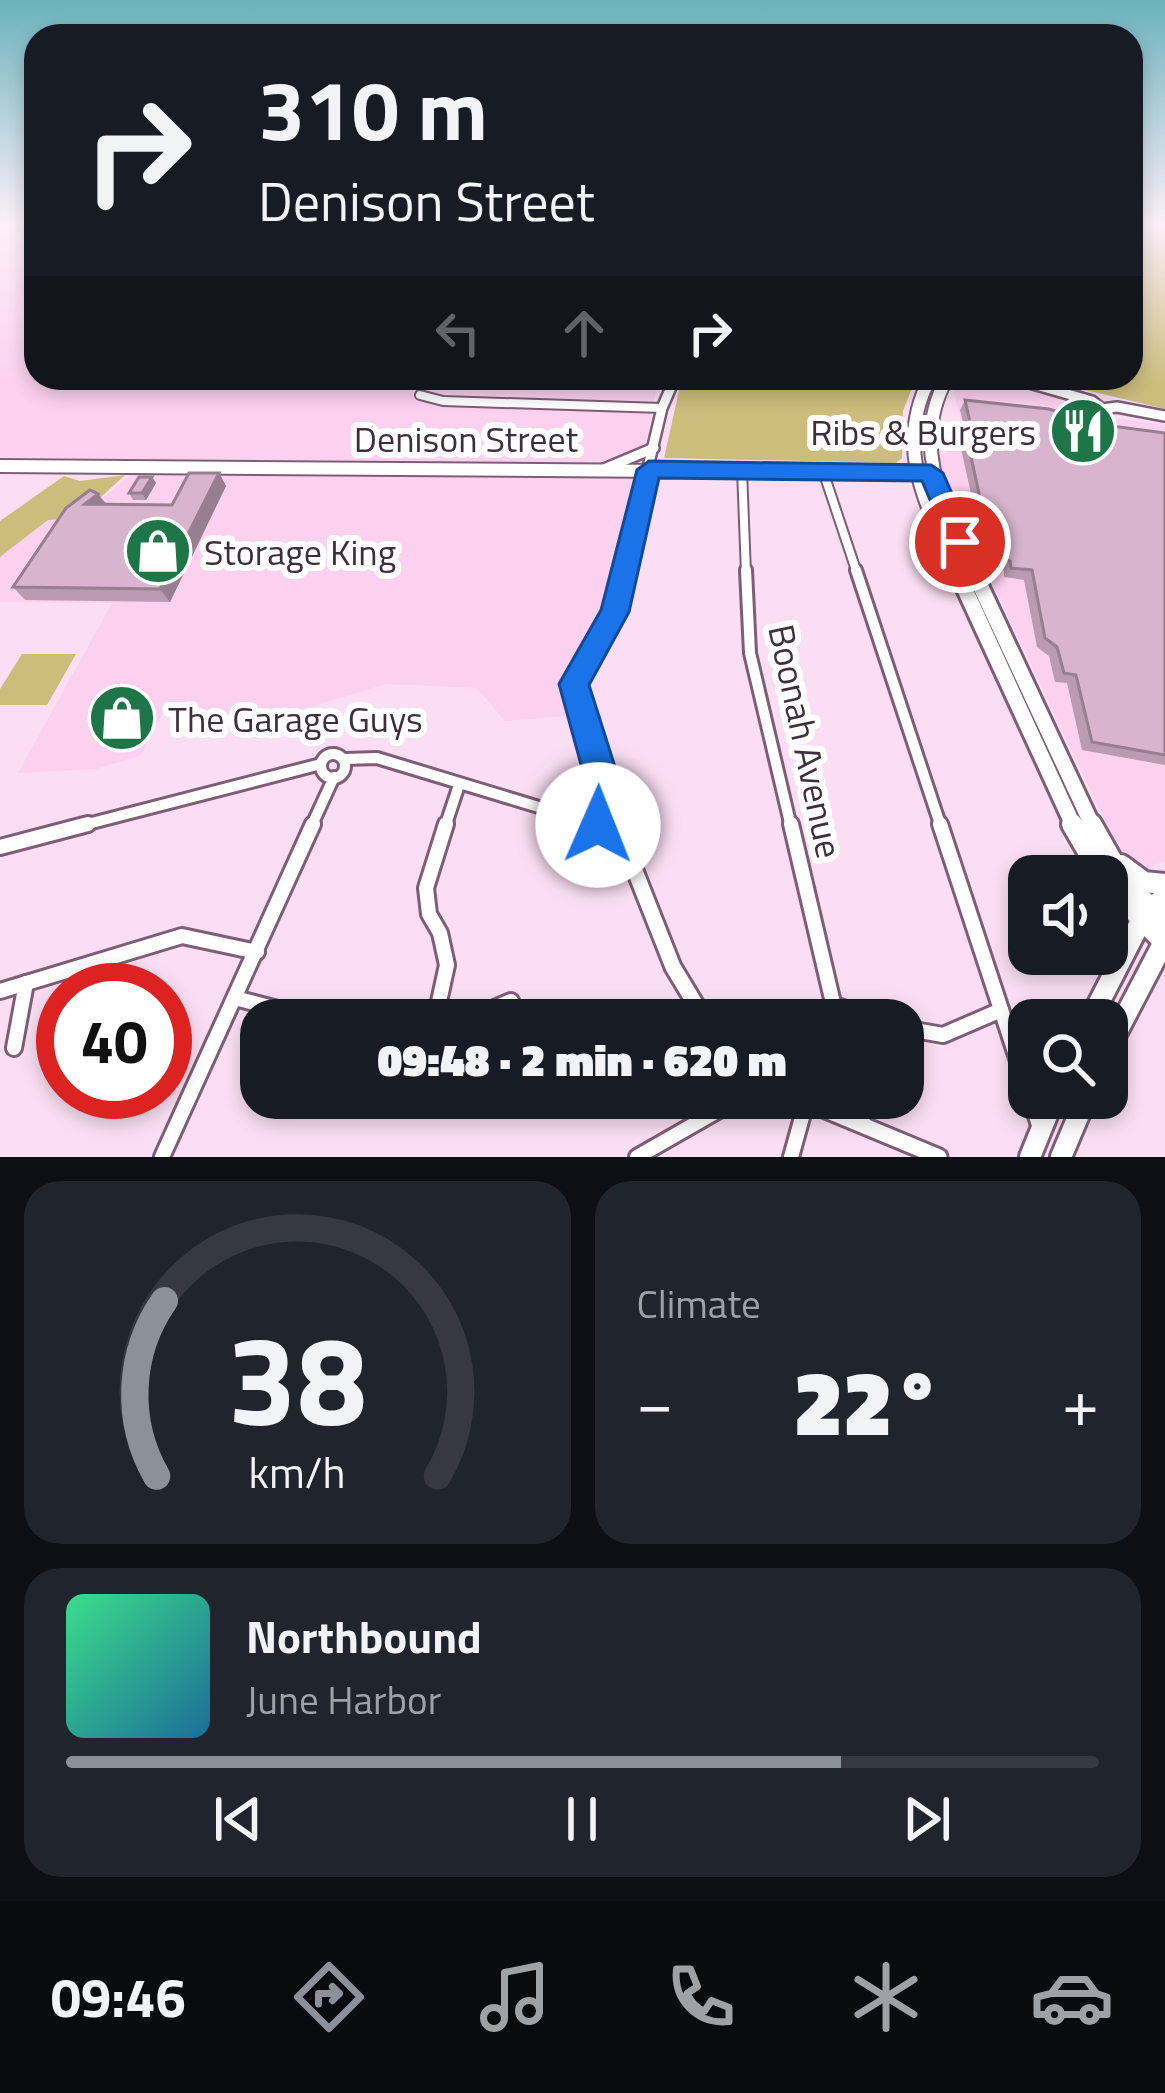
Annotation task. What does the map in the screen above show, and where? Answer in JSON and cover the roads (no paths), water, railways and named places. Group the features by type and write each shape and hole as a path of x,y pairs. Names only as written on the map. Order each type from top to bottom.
{"main road":[{"path":"926,390 913,421 923,472 1094,855"},
{"path":"923,472 928,424 941,390"},
{"name":"Denison Street","path":"0,466 923,472"},
{"path":"1075,813 1085,855"},
{"path":"1075,813 1130,874 1165,884"},
{"path":"1075,813 1158,922"},
{"path":"1128,898 1158,922"},
{"path":"1128,955 1158,922"},
{"path":"1128,999 1158,922"},
{"path":"1030,1157 1045,1119"},
{"path":"1061,1157 1077,1119"}],"street":[{"path":"622,838 631,826 628,816 610,808 574,684 614,612 669,390"},
{"path":"1054,390 1092,401 1107,411 1118,407 1165,416"},
{"path":"420,394 442,401 584,401 662,408"},
{"path":"604,469 654,448"},
{"name":"Boonah Avenue","path":"742,470 750,653 832,999"},
{"path":"823,470 1008,1027"},
{"path":"0,847 321,764 331,755 345,759 368,756 598,825 607,838 622,838"},
{"path":"162,1157 334,777 345,768 345,759"},
{"path":"321,764 323,775 334,777"},
{"path":"440,999 447,965 440,933 429,914 426,888 460,784"},
{"path":"598,825 610,808"},
{"path":"622,838 673,968 692,999"},
{"path":"0,991 182,936 257,952"},
{"path":"14,1048 26,983"},
{"path":"236,998 240,999"},
{"path":"924,1032 943,1035 1001,1010"},
{"path":"637,1157 703,1119"},
{"path":"791,1157 798,1119"},
{"path":"846,1119 939,1157"},
{"path":"862,1119 864,1126"},
{"path":"1038,1119 1041,1130"}],"place":[{"name":"Ribs & Burgers","path":"1083,431"},
{"name":"Storage King","path":"158,551"},
{"name":"The Garage Guys","path":"122,718"}]}
